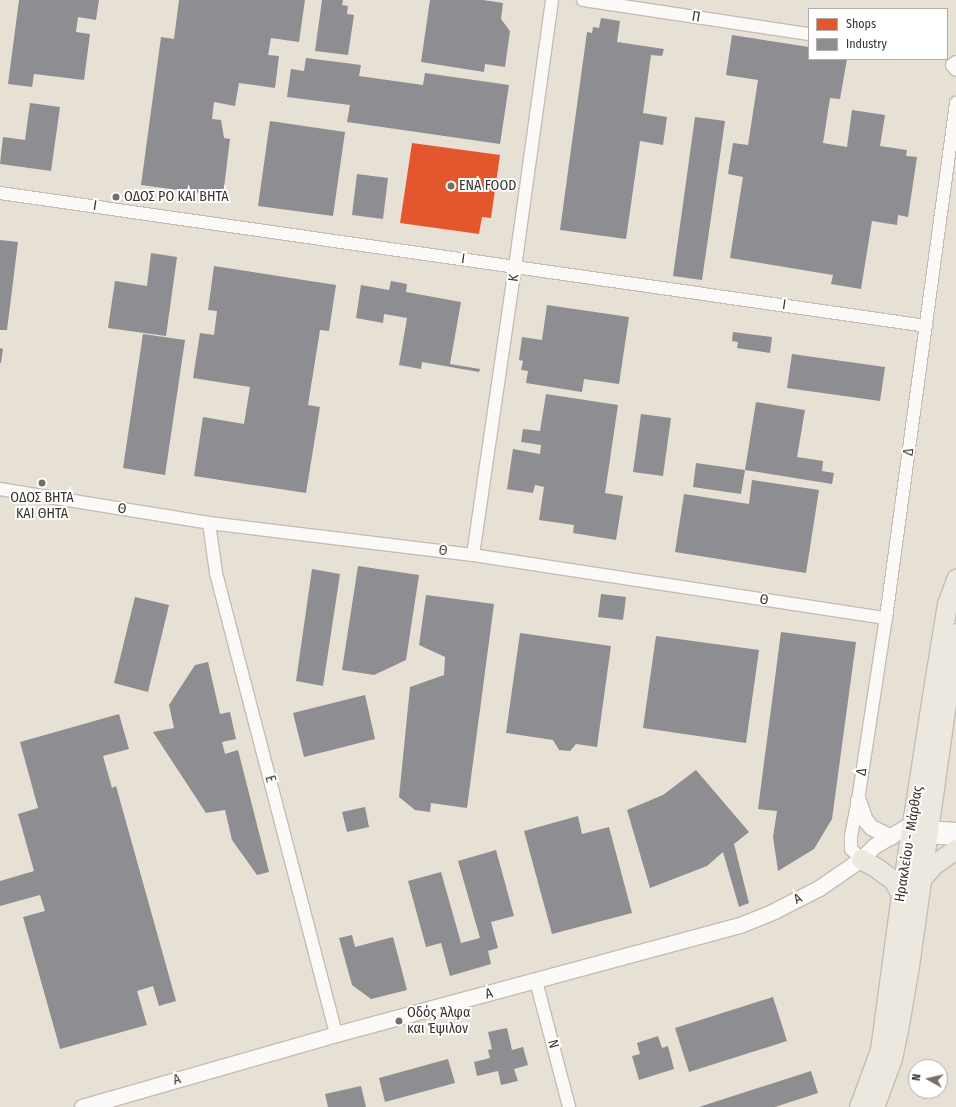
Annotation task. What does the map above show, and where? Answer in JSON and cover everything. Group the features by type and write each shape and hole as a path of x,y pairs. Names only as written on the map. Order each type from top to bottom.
{"main road":[{"name":"Ηρακλείου - Μάρθας","path":"874,1107 892,1058 909,966 921,879 919,831 947,604 956,579"},
{"name":"Ηρακλείου - Μάρθας","path":"859,1107 880,1050 901,894 919,831 956,633"},
{"path":"921,879 933,865 956,849"},
{"path":"861,859 893,880 901,894"}],"street":[{"name":"Κ","path":"473,555 552,0"},
{"name":"Π","path":"583,0 808,34"},
{"name":"Δ","path":"861,859 851,849 851,836 858,800 886,618 956,103"},
{"name":"Ι","path":"0,192 926,326"},
{"name":"Θ","path":"0,489 209,523 473,555 886,618"},
{"name":"Ε","path":"209,523 216,573 336,1034"},
{"path":"858,800 865,820 871,827 890,836"},
{"path":"919,831 956,829"},
{"name":"Α","path":"82,1107 336,1034 740,925 774,911 819,888 861,859 874,846 890,836 919,831"},
{"name":"Α","path":"861,859 882,854 919,831"},
{"path":"919,831 956,839"},
{"name":"Ν","path":"536,981 569,1107"}],"building: Shops":[{"name":"ENA FOOD","path":"412,143 500,155 491,218 482,217 479,234 400,223"}],"building: Industry":[{"path":"19,0 99,0 96,20 78,17 76,32 90,34 84,80 34,74 32,87 8,84"},
{"path":"179,0 305,0 299,42 271,38 268,55 279,56 275,88 239,83 235,106 214,102 212,119 221,120 224,138 230,139 223,196 141,185 161,37 174,39"},
{"path":"322,0 343,0 342,5 348,6 347,14 354,15 348,55 315,51"},
{"path":"430,0 483,0 503,3 501,19 510,31 505,67 485,64 484,72 421,62"},
{"path":"601,18 620,21 617,42 664,49 662,56 651,55 643,113 667,117 663,145 640,141 626,239 560,230 587,32 592,33 593,27 599,28"},
{"path":"732,35 808,47 808,60 847,60 840,99 830,98 823,143 847,147 852,110 885,115 880,146 907,150 906,156 917,157 908,217 898,215 897,225 872,221 861,289 831,284 833,275 730,258 743,177 728,174 733,143 748,145 758,80 726,75"},
{"path":"306,58 361,65 359,76 423,85 425,73 509,85 500,144 347,122 350,105 287,97 291,69 304,71"},
{"path":"30,103 60,107 51,171 0,164 3,137 25,140"},
{"path":"695,117 725,121 702,280 673,276"},
{"path":"270,121 345,132 333,216 258,206"},
{"path":"357,174 388,178 383,219 352,215"},
{"path":"0,240 18,242 7,330 0,330"},
{"path":"151,253 177,257 166,336 108,328 115,281 147,286"},
{"path":"214,266 336,285 329,331 320,330 308,405 320,407 306,493 194,476 203,417 244,424 250,387 193,378 200,333 214,335 217,311 208,310"},
{"path":"391,281 407,284 406,292 461,302 450,364 480,369 479,372 422,362 421,369 399,365 407,318 384,314 383,323 356,318 361,285 389,290"},
{"path":"547,305 629,317 619,384 584,379 582,392 526,383 528,371 521,370 523,361 519,360 522,337 542,340"},
{"path":"733,332 772,337 770,353 737,348 738,342 732,341"},
{"path":"143,334 185,340 165,475 123,468"},
{"path":"0,348 3,349 1,363 0,363"},
{"path":"792,354 885,367 880,401 787,388"},
{"path":"546,394 618,405 605,493 623,496 616,540 573,533 574,525 539,520 544,487 535,485 533,493 507,489 513,449 540,454 541,445 521,442 523,429 540,431"},
{"path":"756,402 805,410 797,457 823,461 822,471 834,473 832,484 745,470"},
{"path":"641,414 671,418 663,476 633,472"},
{"path":"696,463 745,470 741,494 693,487"},
{"path":"752,480 819,490 806,573 675,552 684,494 749,504"},
{"path":"358,566 419,575 406,660 374,675 342,670"},
{"path":"312,569 340,574 323,686 296,681"},
{"path":"601,594 626,597 623,620 598,617"},
{"path":"426,595 494,604 467,808 431,803 430,812 415,810 399,797 410,687 444,675 445,657 419,645"},
{"path":"135,597 169,605 148,692 114,683"},
{"path":"781,632 856,642 832,819 814,849 778,871 773,837 777,811 758,809"},
{"path":"520,633 611,646 597,747 576,744 570,751 559,750 553,740 506,733"},
{"path":"656,636 759,650 746,743 643,728"},
{"path":"208,662 220,714 230,712 236,739 222,742 225,754 238,750 269,872 257,875 232,840 225,810 206,813 153,732 174,728 169,705 195,665"},
{"path":"365,695 375,739 304,757 293,713"},
{"path":"119,714 129,749 103,756 112,788 116,786 176,1001 159,1006 153,986 137,991 147,1025 60,1049 23,917 45,911 40,895 0,906 0,881 34,871 18,814 38,808 20,742"},
{"path":"696,770 749,832 734,844 749,903 739,907 723,852 707,866 650,888 627,810 663,795"},
{"path":"365,807 369,827 347,832 342,812"},
{"path":"578,816 582,834 609,827 632,913 552,934 524,831"},
{"path":"496,850 514,916 491,922 498,948 488,951 491,964 450,976 441,943 426,947 408,881 441,872 461,943 480,938 458,861"},
{"path":"352,935 355,947 393,937 407,990 371,999 352,985 339,938"},
{"path":"773,997 787,1041 689,1072 675,1028"},
{"path":"507,1028 512,1050 523,1047 528,1065 514,1069 518,1081 501,1085 498,1071 477,1076 474,1062 490,1058 488,1050 492,1049 488,1032"},
{"path":"658,1036 662,1048 668,1046 674,1069 639,1080 632,1056 640,1054 637,1043"},
{"path":"448,1059 455,1083 385,1102 379,1078"},
{"path":"811,1071 818,1093 775,1107 699,1107"},
{"path":"361,1086 366,1107 328,1107 325,1094"}],"place":[{"name":"ENA FOOD","path":"451,186"},
{"name":"ΟΔΟΣ ΡΟ ΚΑΙ ΒΗΤΑ","path":"116,197"},
{"name":"ΟΔΟΣ ΒΗΤΑ ΚΑΙ ΘΗΤΑ","path":"42,483"},
{"name":"Οδός Άλφα και Έψιλον","path":"399,1021"}]}
